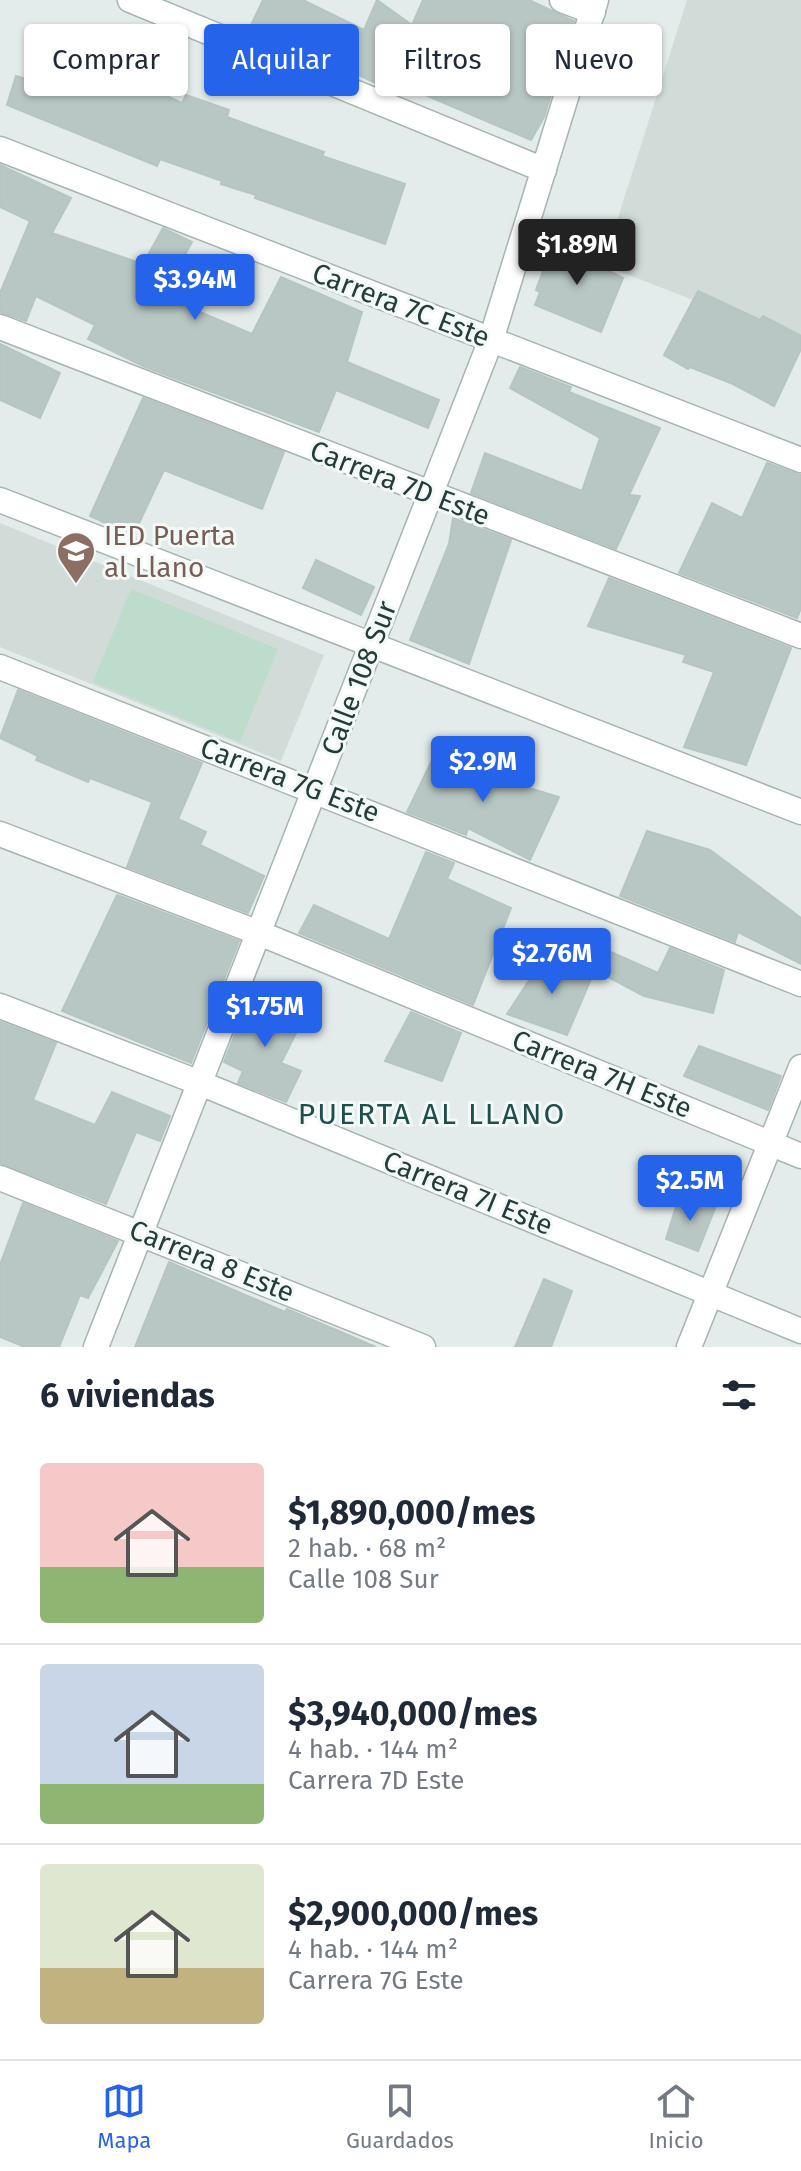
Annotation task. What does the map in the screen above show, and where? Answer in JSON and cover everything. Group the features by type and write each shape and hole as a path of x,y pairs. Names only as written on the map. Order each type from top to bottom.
{"street":[{"path":"130,0 544,170"},
{"path":"562,0 594,6"},
{"name":"Calle 108 Sur","path":"96,1347 491,340 594,6"},
{"name":"Carrera 7C Este","path":"0,149 801,460"},
{"name":"Carrera 7D Este","path":"0,327 801,636"},
{"path":"0,500 801,812"},
{"name":"Carrera 7G Este","path":"0,667 315,789 801,984"},
{"name":"Carrera 7H Este","path":"0,834 259,933 801,1156"},
{"name":"Carrera 7I Este","path":"0,1006 200,1083 801,1331"},
{"path":"689,1347 801,1067"},
{"name":"Carrera 8 Este","path":"0,1178 423,1347"}],"shaded area":[{"path":"687,0 801,0 801,342 603,265 657,96 662,96 662,79"},
{"name":"IED Puerta al Llano","path":"0,523 324,655 281,761 0,647"}],"green space":[{"path":"131,589 278,649 240,742 93,682"}],"building":[{"path":"263,0 303,0 352,24 251,24"},
{"path":"377,0 411,24 375,24 375,83 359,75 359,28 364,30"},
{"path":"423,0 529,0 574,21 573,24 526,24 526,96 551,96 544,117 531,140 428,96 510,96 510,24 412,24"},
{"path":"16,76 24,79 24,96 166,96 182,103 188,96 229,110 227,117 324,152 322,156 405,184 385,244 255,198 256,195 221,184 222,181 160,159 157,166 7,105"},
{"path":"0,165 71,198 52,233 143,264 163,228 192,242 162,296 252,334 281,277 362,312 347,362 439,400 428,428 336,390 319,432 145,367 88,339 95,325 36,296 26,321 0,312 0,293 30,221 0,207"},
{"path":"555,240 597,258 595,264 623,278 601,332 535,305 540,292 536,290"},
{"path":"698,291 760,320 763,316 801,336 801,349 774,406 733,384 690,367 688,369 664,355"},
{"path":"0,344 60,373 40,418 0,400"},
{"path":"520,367 571,387 569,392 660,428 629,495 640,496 616,549 471,493 485,453 582,491 600,438 510,388"},
{"path":"143,398 284,452 262,509 164,470 133,536 90,516"},
{"path":"767,463 801,475 801,608 797,618 679,573 712,503 742,518"},
{"path":"453,518 511,540 469,664 410,640 449,544"},
{"path":"316,560 374,587 361,615 303,588"},
{"path":"609,578 791,648 746,765 684,747 714,672 683,662 686,655 588,626"},
{"path":"18,690 202,763 178,819 206,832 200,845 264,876 248,913 127,867 152,802 90,778 88,782 36,760 38,756 0,738"},
{"path":"434,756 478,762 526,787 559,797 530,860 468,828 466,835 407,812"},
{"path":"647,831 710,850 801,918 801,964 738,932 735,942 620,896"},
{"path":"426,852 454,863 447,879 511,908 473,1005 299,933 314,905 389,939"},
{"path":"117,895 239,941 191,1063 62,1011"},
{"path":"586,941 658,973 670,948 724,970 713,1013 644,996 576,960"},
{"path":"547,953 591,979 567,1035 507,1014"},
{"path":"250,997 304,1017 281,1063 301,1071 286,1102 238,1083 243,1071 224,1062"},
{"path":"411,1012 461,1033 442,1081 385,1061"},
{"path":"0,1022 56,1043 33,1100 95,1125 112,1092 170,1116 160,1141 136,1132 106,1204 0,1163"},
{"path":"699,1046 781,1076 768,1110 684,1076"},
{"path":"679,1197 716,1206 698,1251 666,1239"},
{"path":"23,1203 118,1241 88,1298 80,1295 59,1347 25,1347 0,1337 0,1265"},
{"path":"169,1262 285,1312 287,1309 376,1347 135,1347"},
{"path":"544,1279 572,1291 551,1347 515,1347"}],"place":[{"name":"IED Puerta al Llano","path":"76,585"}],"district":[{"name":"PUERTA AL LLANO","path":"432,1114"}]}
